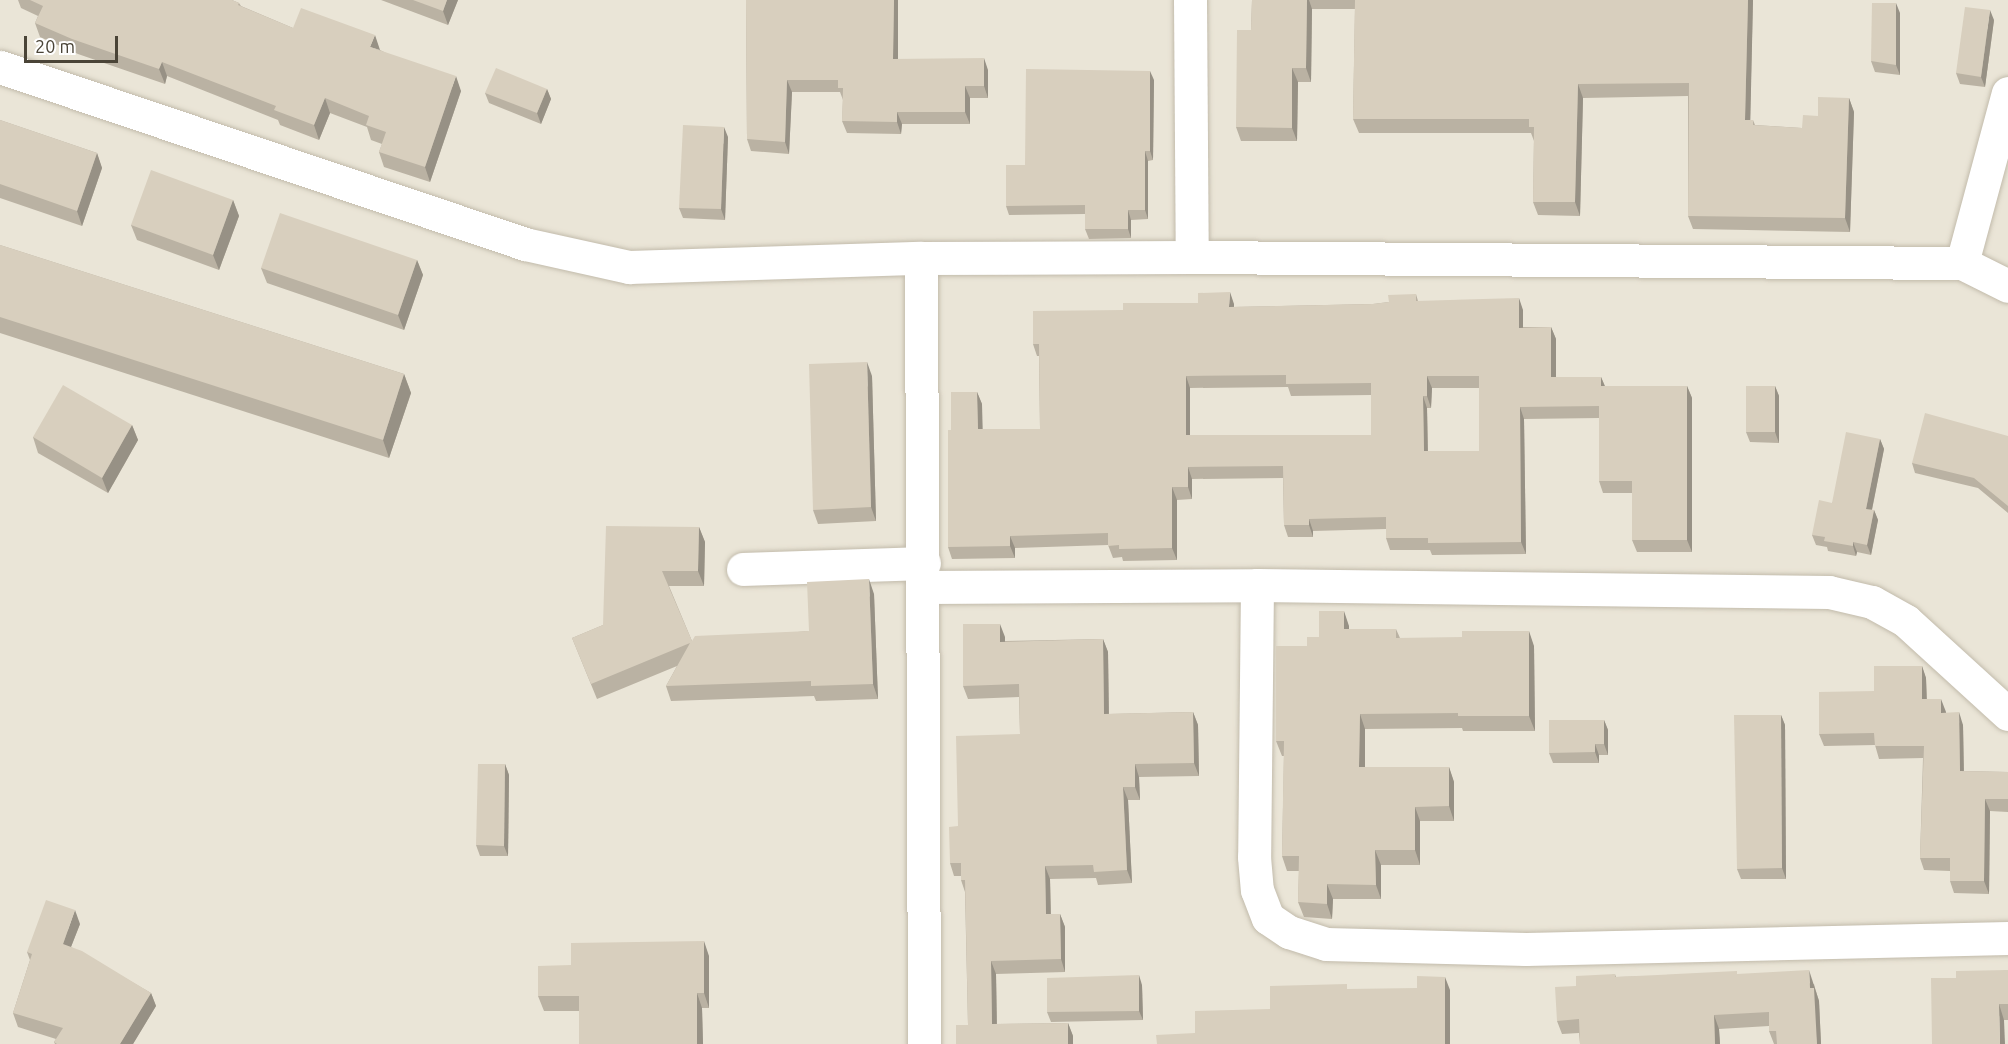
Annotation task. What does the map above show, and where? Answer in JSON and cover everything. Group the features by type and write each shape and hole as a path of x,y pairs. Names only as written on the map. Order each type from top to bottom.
{"street":[{"path":"1190,0 1192,257"},
{"path":"0,67 525,244 597,262 629,267 921,258 1192,257 1962,263 2008,286"},
{"path":"1962,263 2008,93"},
{"path":"921,258 924,1044"},
{"path":"743,569 1257,585 1829,592 1872,602 1906,621 2008,714"},
{"path":"1257,585 1254,857 1257,890 1268,918 1289,932 1326,944 1526,950 2008,938"}],"shaded area":[{"path":"0,0 2008,0 2008,1044 0,1044"}],"building":[{"path":"30,0 232,0 239,3 238,5 293,28 301,8 375,35 370,47 456,76 425,167 379,152 386,132 366,125 369,116 325,98 314,125 274,110 276,106 162,62 159,69 72,39 35,23 43,6"},
{"path":"413,0 447,0 443,11"},
{"path":"746,0 894,0 893,59 984,58 984,86 965,86 965,112 897,112 897,122 842,121 843,88 838,88 838,80 787,80 785,142 747,139"},
{"path":"1252,0 1307,0 1306,68 1292,68 1292,128 1236,127 1237,30 1251,30"},
{"path":"1355,0 1748,0 1745,120 1753,120 1753,125 1802,128 1803,115 1818,116 1818,97 1849,98 1845,218 1688,216 1689,83 1578,84 1575,202 1533,202 1534,127 1529,127 1529,119 1353,119"},
{"path":"1872,3 1896,3 1896,65 1871,61"},
{"path":"1965,7 1990,10 1981,77 1956,73"},
{"path":"496,68 547,89 537,113 485,93"},
{"path":"1026,69 1150,71 1150,151 1145,151 1145,210 1128,210 1128,229 1085,229 1085,205 1006,206 1006,165 1025,165"},
{"path":"0,120 97,153 77,211 0,184"},
{"path":"683,125 724,127 721,209 679,208"},
{"path":"151,170 233,200 213,255 131,225"},
{"path":"280,213 417,260 398,315 261,268"},
{"path":"0,245 404,374 383,440 0,317"},
{"path":"1230,292 1229,307 1373,304 1389,302 1388,295 1416,294 1416,301 1519,298 1519,328 1551,327 1551,377 1601,377 1601,386 1687,386 1687,540 1632,540 1632,481 1599,481 1599,406 1520,407 1521,542 1428,543 1428,538 1386,538 1386,517 1309,519 1309,525 1284,525 1283,466 1188,467 1188,487 1172,487 1172,548 1119,549 1119,545 1108,546 1108,533 1010,536 1010,546 948,547 948,430 951,430 951,392 977,392 978,429 1040,429 1039,344 1033,344 1033,311 1123,310 1123,303 1198,303 1198,293","holes":["1286,375 1286,384 1371,383 1371,435 1186,435 1186,376","1427,376 1479,376 1479,451 1424,451 1423,396 1427,396"]},
{"path":"867,362 871,507 813,510 809,364"},
{"path":"63,385 132,425 102,478 33,437"},
{"path":"1746,386 1775,386 1775,432 1746,432"},
{"path":"1925,413 2008,436 2008,506 1974,478 1912,463"},
{"path":"1846,432 1880,439 1866,509 1874,510 1867,545 1853,542 1853,546 1824,541 1825,537 1812,535 1819,500 1832,503"},
{"path":"606,526 699,527 698,571 662,571 692,641 695,636 809,631 807,582 869,579 873,684 811,686 811,681 666,686 690,643 591,684 572,638 603,625"},
{"path":"1319,611 1344,611 1344,629 1396,629 1396,638 1462,637 1462,631 1529,631 1529,716 1458,716 1458,713 1360,714 1359,767 1449,767 1449,806 1415,807 1415,850 1375,850 1376,885 1327,884 1327,904 1298,902 1299,856 1282,856 1284,741 1276,741 1276,646 1307,646 1307,637 1319,637"},
{"path":"963,624 1000,624 1000,642 1103,639 1104,714 1193,712 1194,763 1135,764 1135,787 1123,787 1127,870 1094,872 1093,865 1045,866 1046,914 1060,914 1061,959 991,961 992,1024 1068,1023 1068,1044 956,1044 956,1025 968,1025 965,880 961,880 961,863 950,863 949,827 958,826 956,736 1020,734 1019,684 963,686"},
{"path":"1874,666 1922,666 1922,699 1941,699 1941,713 1959,712 1960,771 2008,772 2008,799 1985,799 1984,881 1950,881 1950,858 1920,858 1924,746 1875,746 1874,733 1819,734 1819,692 1874,691"},
{"path":"1734,715 1781,715 1782,868 1737,869"},
{"path":"1549,720 1604,720 1604,744 1595,744 1595,752 1549,753"},
{"path":"478,764 505,764 504,846 476,845"},
{"path":"46,900 75,910 63,944 82,951 151,993 120,1044 57,1044 54,1042 63,1028 13,1013 32,954 27,952"},
{"path":"704,941 704,993 697,993 697,1044 579,1044 579,996 538,996 538,966 571,965 571,943"},
{"path":"1809,970 1810,988 1814,988 1817,1044 1777,1044 1776,1031 1769,1031 1769,1012 1714,1015 1715,1044 1580,1044 1579,1019 1557,1021 1555,987 1576,986 1576,976 1615,974 1615,977 1737,971 1737,974"},
{"path":"2008,970 2008,1004 1999,1004 2000,1044 1932,1044 1931,978 1956,978 1956,971"},
{"path":"1139,975 1139,1011 1047,1012 1047,978"},
{"path":"1417,976 1445,977 1445,1044 1157,1044 1156,1035 1195,1033 1195,1011 1270,1009 1270,986 1347,984 1347,989 1417,988"}]}
